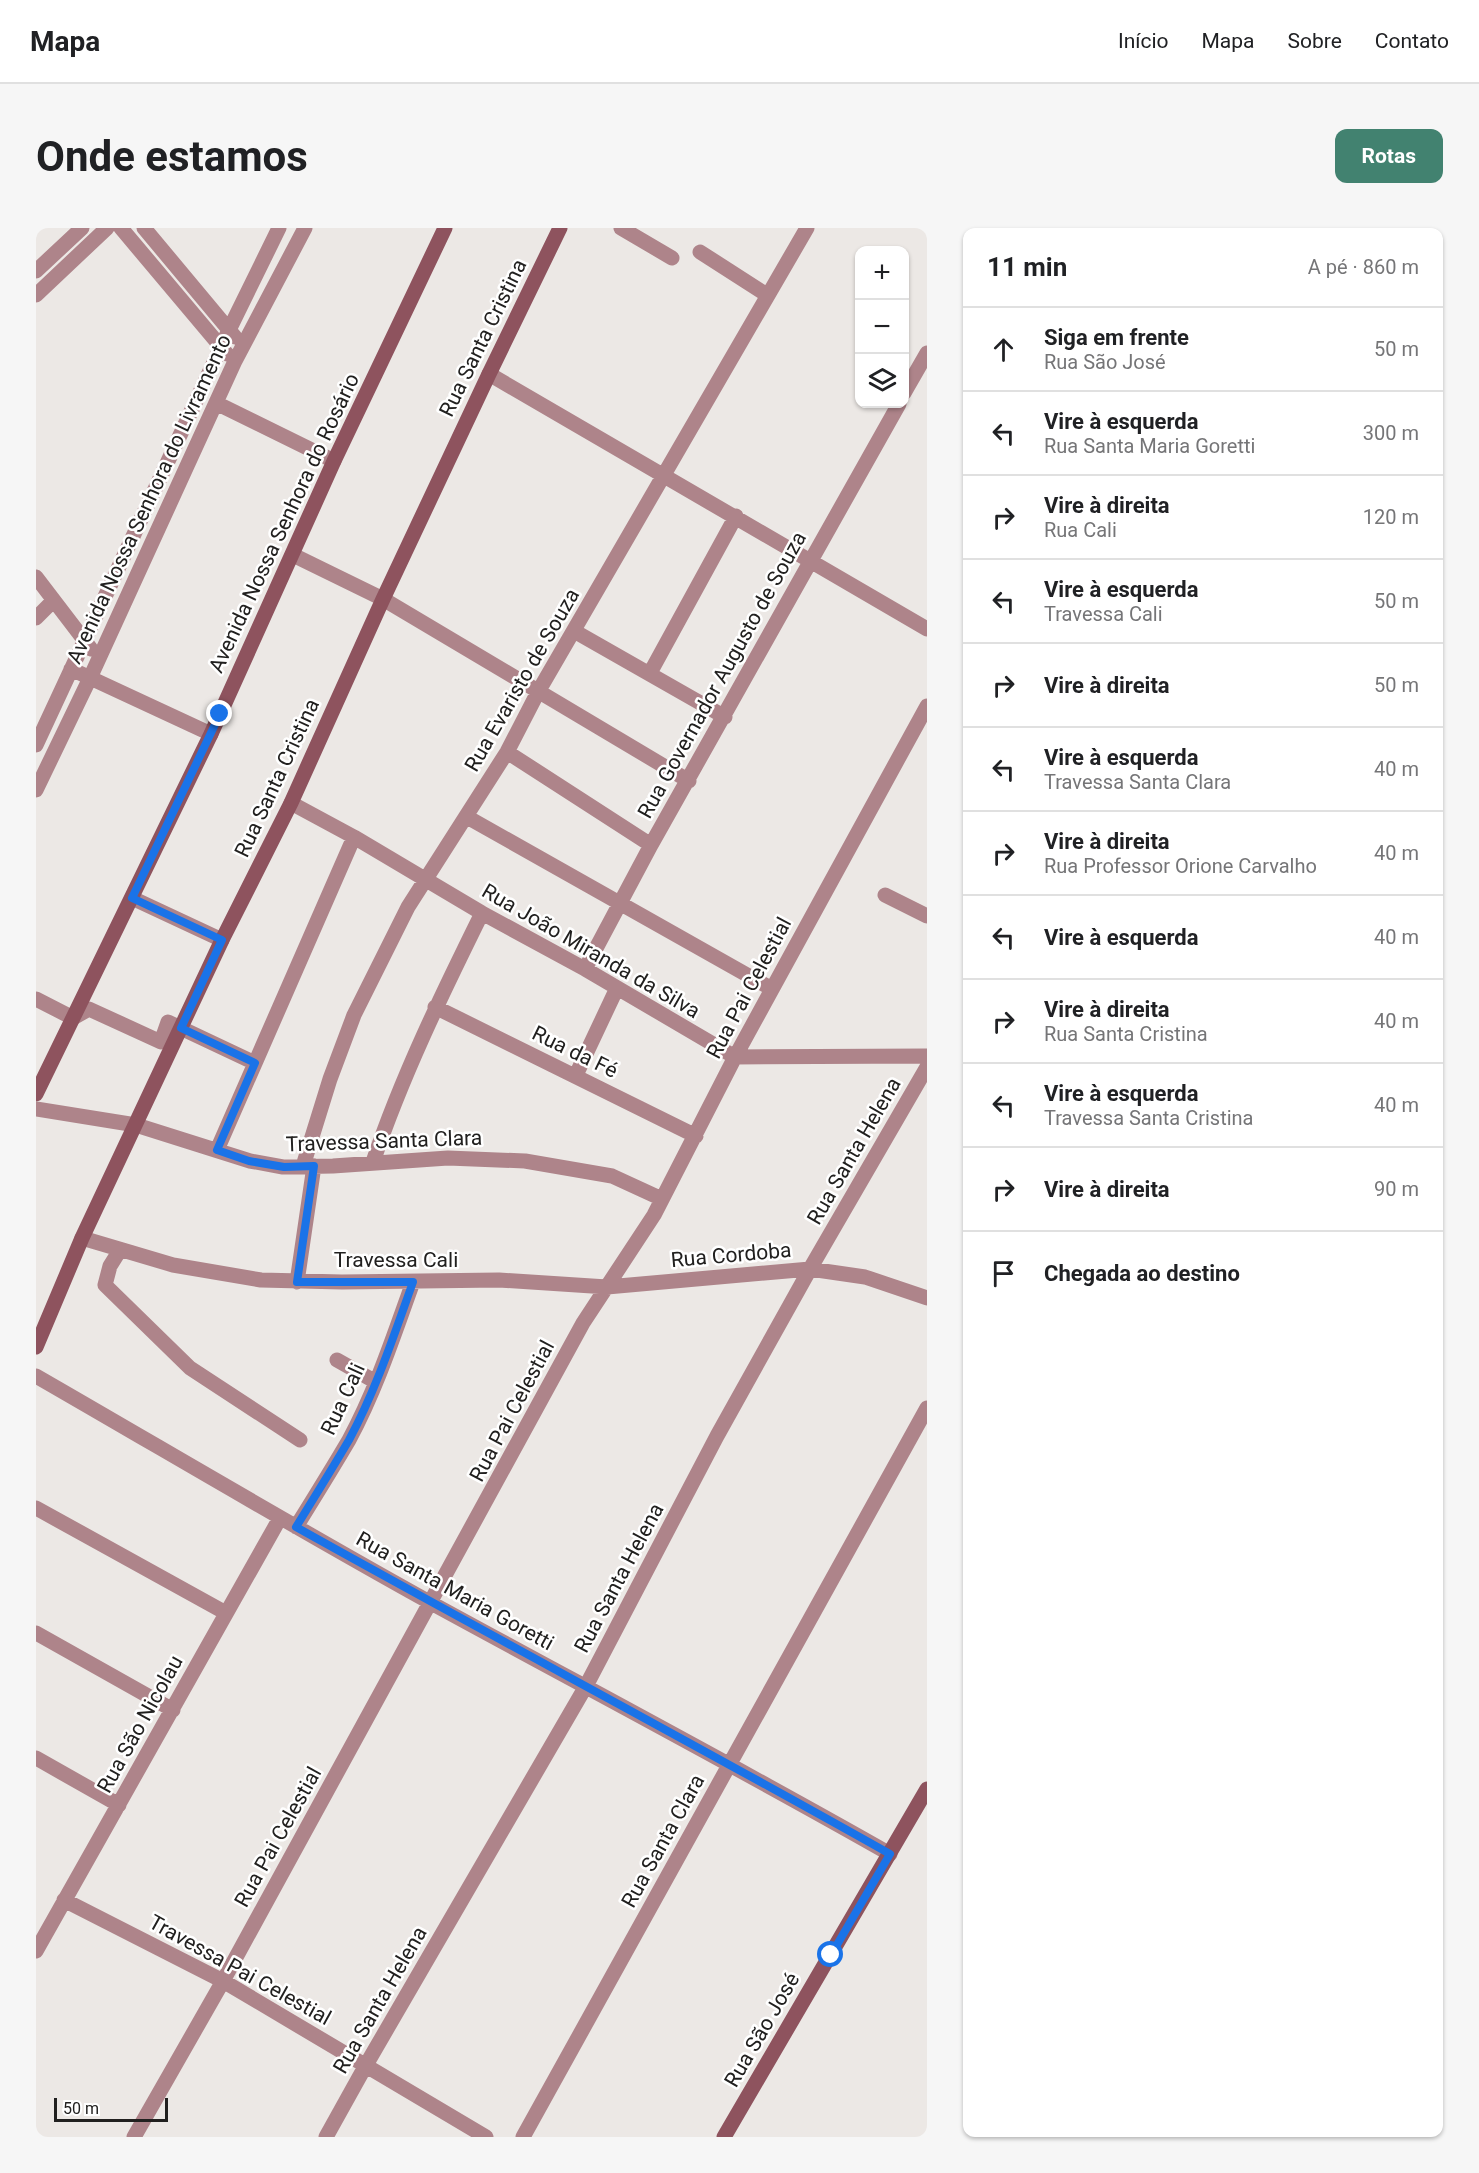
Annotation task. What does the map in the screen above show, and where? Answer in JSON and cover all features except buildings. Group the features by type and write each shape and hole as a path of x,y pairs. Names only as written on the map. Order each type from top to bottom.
{"main road":[{"name":"Avenida Nossa Senhora do Rosário","path":"36,1094 211,734 334,461 445,228"},
{"name":"Rua Santa Cristina","path":"36,1347 82,1238 222,940 291,803 383,599 560,228"},
{"name":"Rua São José","path":"724,2137 927,1789"}],"street":[{"path":"36,271 82,228"},
{"path":"36,295 107,228"},
{"path":"122,228 221,348 235,361"},
{"path":"144,228 243,346"},
{"name":"Avenida Nossa Senhora do Livramento","path":"36,745 86,642 229,330 279,228"},
{"name":"Avenida Nossa Senhora do Livramento","path":"36,790 90,678 235,361 305,228"},
{"path":"621,228 672,258"},
{"name":"Rua Evaristo de Souza","path":"297,1282 308,1166 330,1079 354,1015 408,907 507,752 538,692 807,228"},
{"path":"700,252 767,295"},
{"path":"909,384 927,353"},
{"path":"489,374 927,629"},
{"path":"216,403 334,461"},
{"name":"Rua Governador Augusto de Souza","path":"585,969 651,844 689,781 897,408"},
{"path":"650,673 736,516"},
{"path":"292,555 383,599 689,781"},
{"path":"36,577 98,658"},
{"path":"36,618 53,601"},
{"path":"574,631 725,717"},
{"path":"71,669 211,734"},
{"name":"Rua Pai Celestial","path":"134,2137 223,1981 583,1323 662,1199 772,989 927,706"},
{"path":"507,752 651,844"},
{"name":"Rua João Miranda da Silva","path":"291,803 354,837 482,913 585,969 735,1058"},
{"path":"467,817 772,989"},
{"path":"217,1150 354,837"},
{"path":"885,895 927,916"},
{"path":"132,898 222,940"},
{"path":"373,1162 383,1131 435,1006 482,913"},
{"path":"576,1075 617,988"},
{"path":"36,999 73,1018 89,1010 161,1042 168,1022 255,1063"},
{"name":"Rua da Fé","path":"435,1006 696,1136"},
{"path":"735,1058 927,1056"},
{"name":"Rua Santa Helena","path":"326,2137 586,1686 717,1436 927,1067"},
{"name":"Travessa Santa Clara","path":"36,1108 136,1125 249,1161 284,1167 448,1158 525,1161 612,1176 662,1199"},
{"name":"Travessa Cali","path":"82,1238 172,1265 261,1280 297,1282 499,1280 607,1287"},
{"path":"120,1250 111,1266 105,1286 190,1368 300,1440"},
{"name":"Rua Cordoba","path":"607,1287 810,1269 865,1277 927,1298"},
{"name":"Rua Cali","path":"296,1527 349,1439 376,1382 413,1282"},
{"path":"337,1360 376,1382"},
{"name":"Rua Santa Maria Goretti","path":"36,1376 431,1603 730,1763 890,1854"},
{"name":"Rua Santa Clara","path":"523,2137 927,1408"},
{"path":"36,1508 226,1612"},
{"name":"Rua São Nicolau","path":"36,1951 280,1518"},
{"path":"36,1633 173,1710"},
{"path":"36,1758 119,1805"},
{"name":"Travessa Pai Celestial","path":"64,1900 223,1981 486,2137"}],"route":[{"path":"220,714 132,898 222,940 181,1028 255,1063 217,1150 249,1161 284,1167 314,1166 297,1282 413,1282 370,1397 349,1439 296,1527 431,1603 730,1763 890,1854 831,1955"}]}
